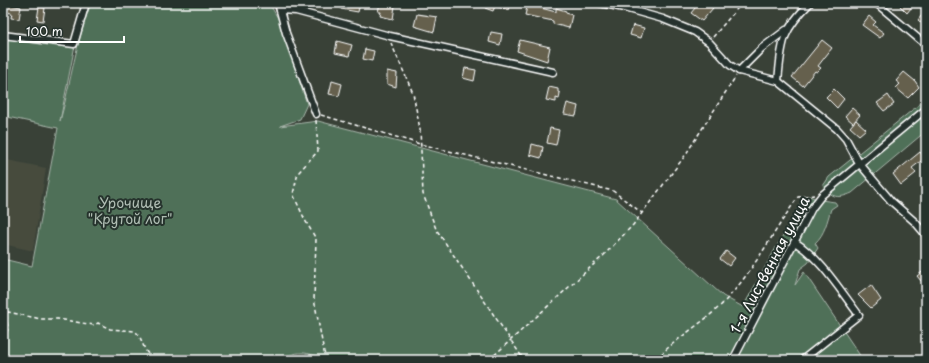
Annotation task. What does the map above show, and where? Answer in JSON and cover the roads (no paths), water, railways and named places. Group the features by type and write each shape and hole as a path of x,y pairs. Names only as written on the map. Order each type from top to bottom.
{"street":[{"path":"3,36 74,44 86,3"},
{"path":"278,3 286,33 316,114"},
{"path":"600,3 663,19 695,32 709,42 730,65 739,71 778,81 837,129 846,139 859,163 891,201 915,222 926,235"},
{"path":"778,81 782,41 794,19 810,3"},
{"path":"876,3 926,45"},
{"path":"280,10 296,11 390,36 553,72"},
{"path":"739,71 762,48 787,30"},
{"name":"1-я Лиственная улица","path":"733,360 812,208 822,195 926,109"},
{"path":"795,242 820,262 859,315 802,360"}],"park label":[{"name":"Урочище \"Крутой лог\"","path":"130,212"}]}
